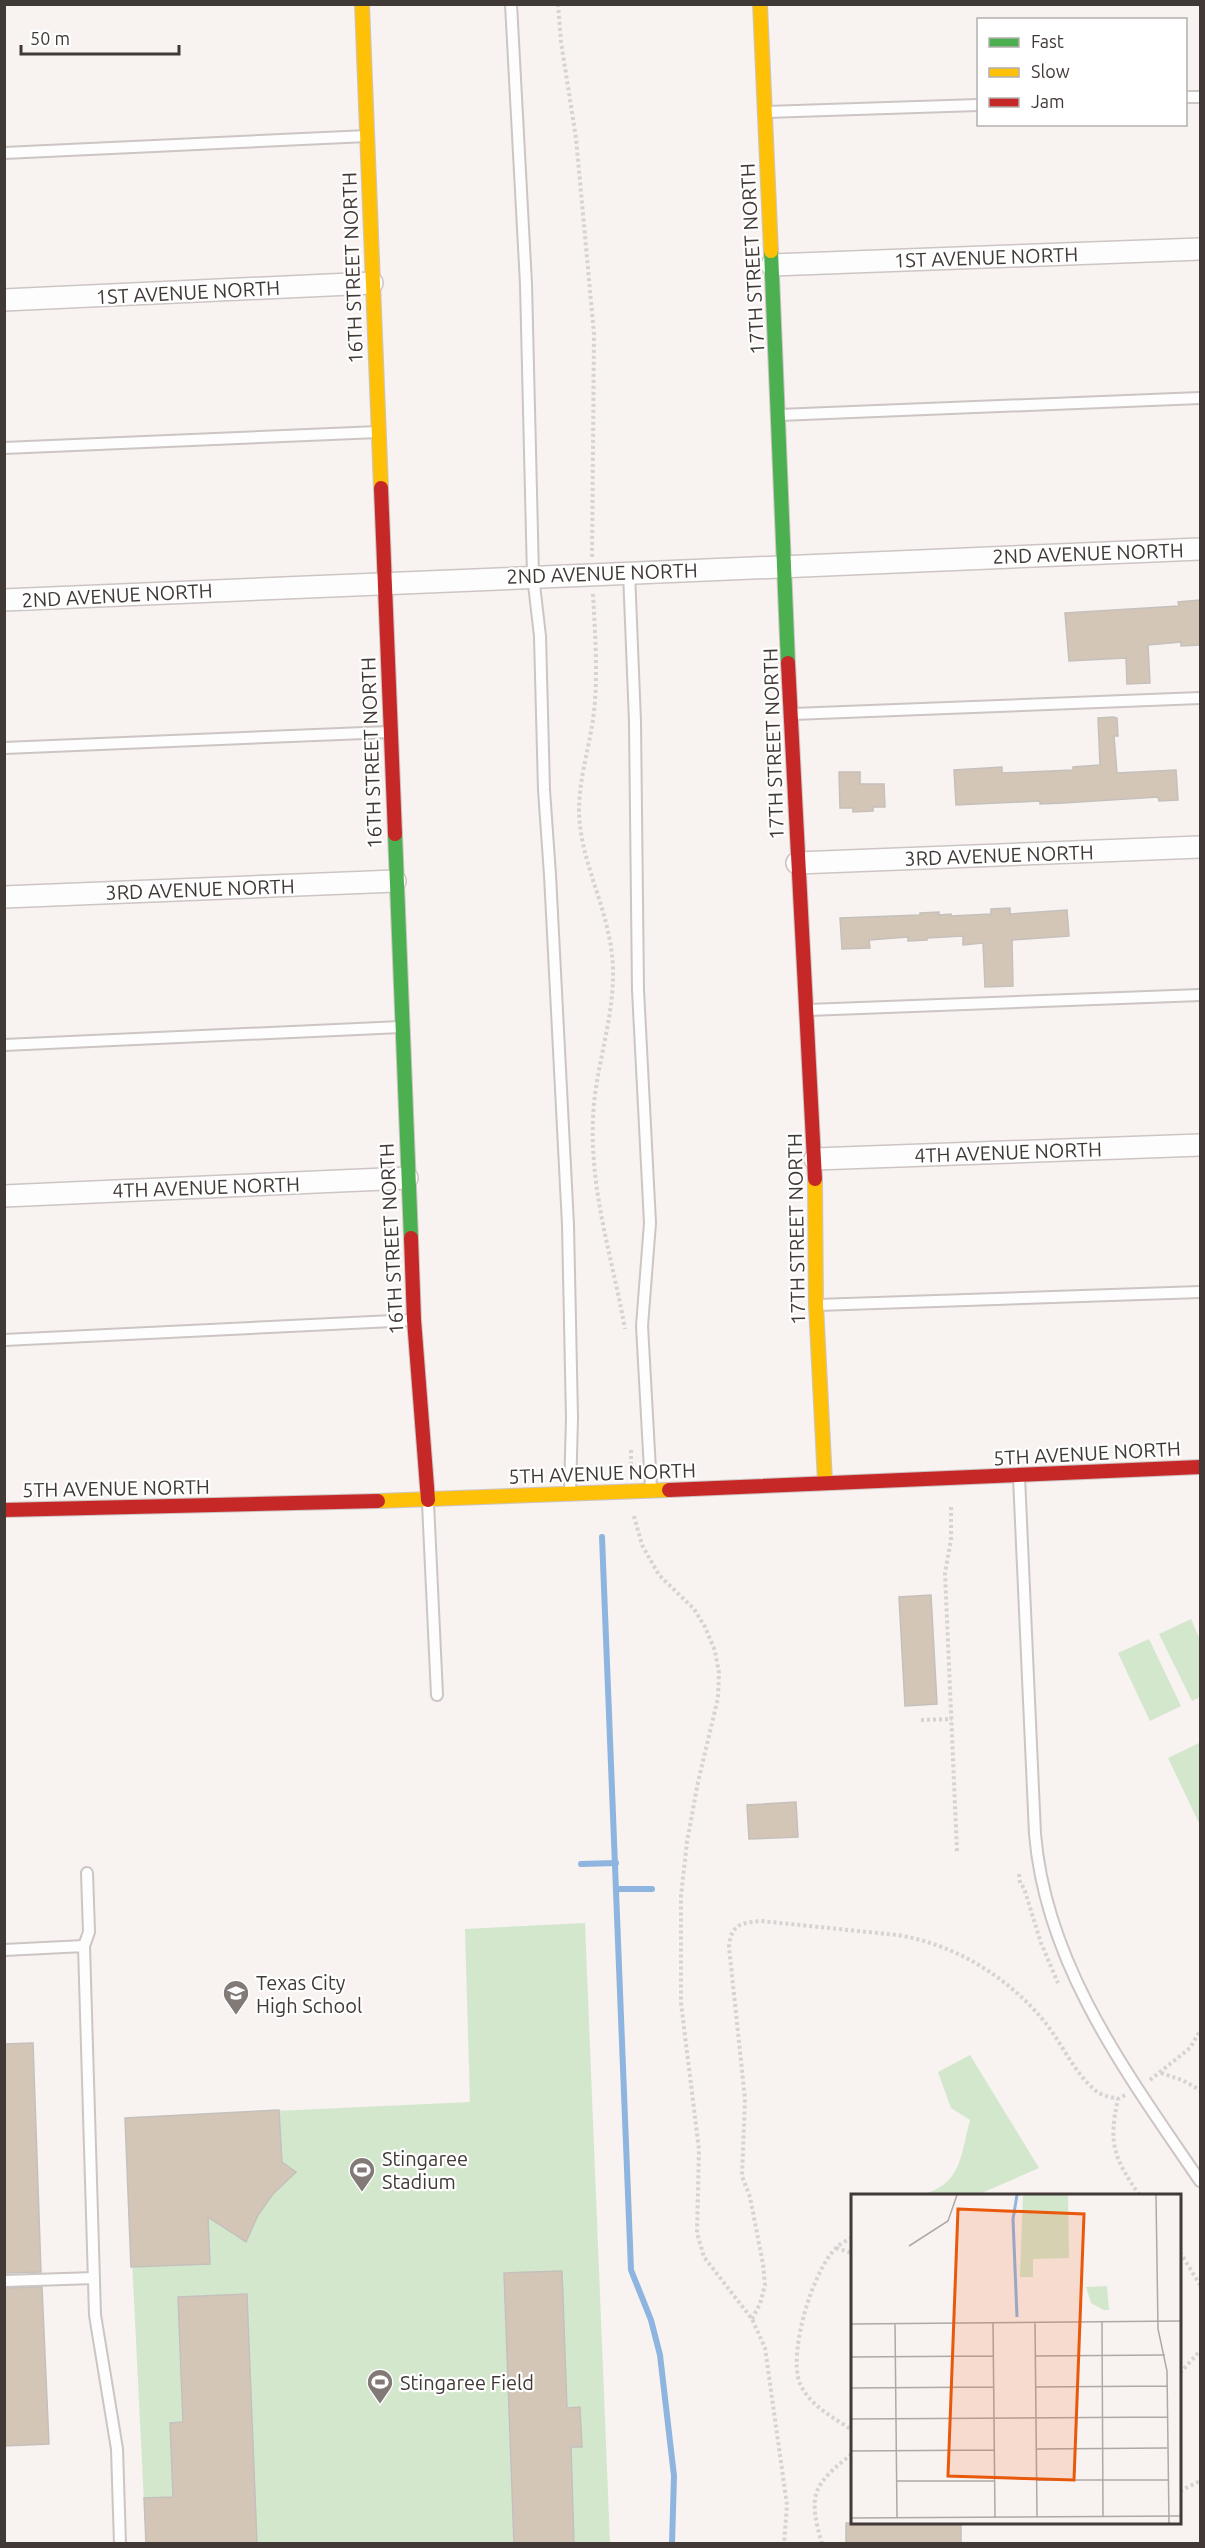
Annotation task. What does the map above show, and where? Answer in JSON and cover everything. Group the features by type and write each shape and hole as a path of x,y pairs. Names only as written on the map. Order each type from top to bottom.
{"street":[{"name":"16TH STREET NORTH","path":"362,4 407,1178 414,1320 428,1500"},
{"name":"17TH STREET NORTH","path":"760,4 797,863 815,1159 816,1305 825,1482"},
{"name":"1ST AVENUE NORTH","path":"772,265 1200,249"},
{"name":"1ST AVENUE NORTH","path":"4,300 372,283"},
{"name":"2ND AVENUE NORTH","path":"4,600 1200,549"},
{"name":"3RD AVENUE NORTH","path":"797,863 1200,848"},
{"name":"3RD AVENUE NORTH","path":"4,897 395,881"},
{"name":"4TH AVENUE NORTH","path":"815,1159 1200,1145"},
{"name":"4TH AVENUE NORTH","path":"4,1196 407,1178"},
{"name":"5TH AVENUE NORTH","path":"4,1510 428,1500 1200,1467"}],"lane":[{"path":"511,4 526,284 533,576 540,636 544,790 568,1225 572,1418 570,1494"},
{"path":"765,112 977,105"},
{"path":"4,153 367,136"},
{"path":"778,415 1200,398"},
{"path":"4,448 378,432"},
{"path":"629,572 635,722 638,990 650,1223 642,1326 651,1490"},
{"path":"791,714 1200,698"},
{"path":"4,748 389,732"},
{"path":"806,1010 1200,994"},
{"path":"4,1045 401,1027"},
{"path":"816,1305 1200,1292"},
{"path":"4,1340 414,1320"},
{"path":"1019,1476 1037,1858 1047,1905 1069,1965 1090,2009 1137,2088 1200,2181"},
{"path":"428,1500 437,1695"},
{"path":"87,1873 89,1932 84,1946 94,2315 117,2449 120,2544"},
{"path":"4,1950 84,1946"},
{"path":"4,2281 94,2278"}],"path":[{"path":"951,1508 951,1540 945,1573 957,1852"},
{"path":"921,1720 952,1719"},
{"path":"752,2319 760,2304 765,2285 764,2264 750,2197 742,2176 745,2099 729,1947 730,1934 746,1922 779,1922 918,1938 959,1954 977,1964 1004,1983 1038,2015 1081,2075 1098,2093 1118,2099 1112,2138 1114,2152 1139,2194"},
{"path":"1137,2088 1161,2073 1190,2048 1200,2031"},
{"path":"1161,2073 1182,2079 1200,2090"},
{"path":"851,2239 836,2248 814,2284 804,2318 797,2355 799,2381 808,2395 824,2412 851,2429"},
{"path":"836,2248 851,2253"},
{"path":"1182,2260 1200,2284"},
{"path":"1181,2371 1200,2350"},
{"path":"822,2544 813,2511 814,2496 821,2482 851,2455"},
{"path":"1181,2490 1200,2481"}],"green space":[{"path":"1191,1619 1200,1640 1200,1697 1192,1701 1159,1634"},
{"path":"1149,1639 1181,1706 1150,1721 1118,1653"},
{"path":"1199,1743 1200,1746 1200,1825 1168,1758"},
{"name":"Stingaree Stadium","path":"585,1923 610,2543 146,2543 125,2118 470,2102 465,1929"},
{"path":"970,2055 1039,2168 979,2194 923,2194 934,2190 952,2177 961,2157 970,2120 951,2108 938,2072"}],"building":[{"path":"1200,600 1200,645 1181,646 1181,642 1148,645 1150,683 1127,684 1126,658 1069,661 1065,613 1179,606 1178,602"},
{"path":"1098,718 1117,718 1118,736 1114,736 1117,773 1176,770 1178,800 1159,801 1158,797 1040,804 1040,801 956,805 954,770 1002,767 1002,773 1073,770 1073,767 1100,765"},
{"path":"839,772 860,772 860,784 884,784 885,807 873,807 873,811 853,812 853,808 840,808"},
{"path":"1010,908 1010,914 1067,910 1069,936 1012,940 1013,986 985,987 983,943 963,945 963,936 908,941 908,937 869,940 870,948 842,949 840,918 920,915 920,913 939,912 939,915 951,914 951,916 991,914 991,909"},
{"path":"931,1595 937,1704 905,1706 899,1597"},
{"path":"796,1802 798,1837 749,1839 747,1805"},
{"path":"33,2043 41,2272 4,2273 4,2044"},
{"path":"279,2110 282,2162 296,2172 273,2194 258,2215 246,2242 208,2217 210,2264 131,2267 125,2118"},
{"path":"562,2271 567,2408 580,2407 582,2447 571,2447 574,2544 514,2544 504,2273"},
{"path":"42,2287 49,2444 4,2446 4,2288"},
{"path":"247,2294 257,2544 146,2544 144,2498 173,2497 170,2423 183,2422 178,2297"},
{"path":"846,2523 961,2524 961,2544 846,2544"}],"waterway":[{"path":"602,1537 631,2270 651,2320 660,2355 674,2476 672,2544"},
{"path":"581,1864 616,1863"},
{"path":"617,1889 652,1889"}],"traffic: fast":[{"path":"771,251 788,663"},
{"path":"395,834 411,1238"}],"traffic: slow":[{"path":"362,4 381,488"},
{"path":"760,4 771,251"},
{"path":"815,1179 816,1305 825,1482"},
{"path":"378,1501 669,1490"}],"traffic: jam":[{"path":"381,488 395,834"},
{"path":"788,663 815,1179"},
{"path":"411,1238 414,1320 428,1500"},
{"path":"669,1490 1200,1467"},
{"path":"4,1510 378,1501"}],"place":[{"name":"Texas City High School","path":"236,2016"},
{"name":"Stingaree Stadium","path":"362,2193"},
{"name":"Stingaree Field","path":"380,2405"}]}
